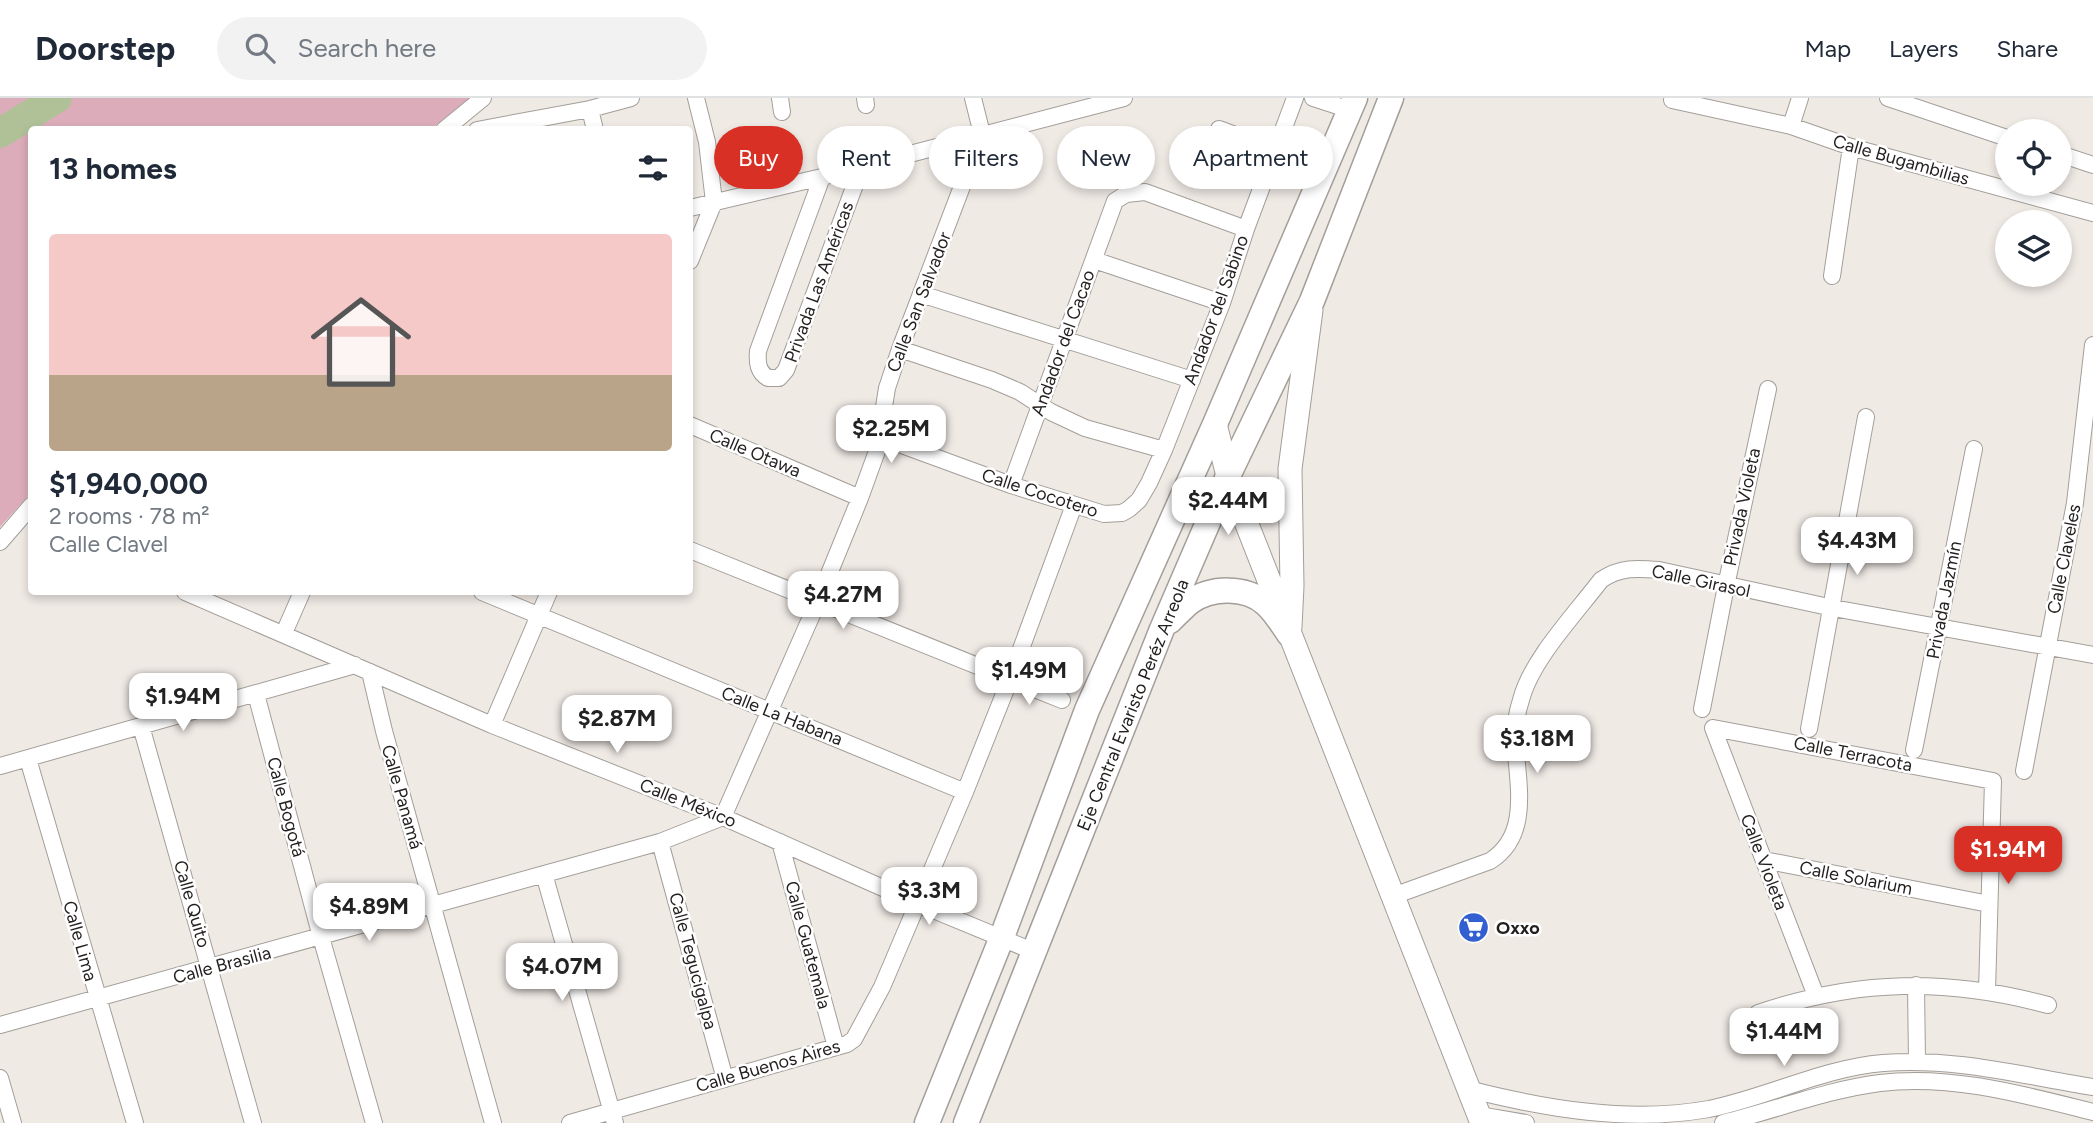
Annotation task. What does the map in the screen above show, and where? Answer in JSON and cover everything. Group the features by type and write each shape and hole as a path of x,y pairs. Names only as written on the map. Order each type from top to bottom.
{"main road":[{"name":"Eje Central Evaristo Peréz Arreola","path":"966,1123 1162,629 1228,476 1312,301 1391,98"},
{"name":"Eje Central Evaristo Peréz Arreola","path":"927,1123 1002,937 1087,710 1215,424 1353,104"},
{"path":"1289,634 1292,586 1290,469 1312,301"},
{"path":"1215,424 1228,476 1480,1119"},
{"path":"1162,629 1190,602 1218,591 1236,591 1251,594 1266,604 1289,634"}],"street":[{"path":"449,126 483,98"},
{"path":"509,126 631,98"},
{"path":"693,254 714,202 707,142 696,98"},
{"path":"973,98 980,126"},
{"path":"1017,126 1124,98"},
{"name":"Andador del Sabino","path":"1284,126 1295,98"},
{"path":"1313,98 1353,104"},
{"path":"1791,126 1800,98"},
{"path":"1888,98 1995,134"},
{"name":"Calle Bugambilias","path":"1672,100 1791,126 1851,147 2093,213"},
{"path":"590,109 594,126"},
{"path":"1832,276 1851,147"},
{"path":"2072,158 2093,165"},
{"path":"693,207 817,178"},
{"name":"Privada Las Américas","path":"818,189 758,351 757,362 768,378 779,378 786,370 853,189"},
{"name":"Calle San Salvador","path":"723,817 771,712 860,498 880,437 887,388 961,189"},
{"name":"Andador del Sabino","path":"1122,513 1139,500 1164,450 1222,303 1261,189"},
{"name":"Andador del Cacao","path":"1011,485 1115,201 1125,194 1145,192 1246,229"},
{"path":"1094,260 1222,303"},
{"path":"921,294 1192,380"},
{"name":"Calle Claveles","path":"2024,771 2075,503 2093,345"},
{"path":"900,349 992,380 1085,428 1164,450"},
{"name":"Privada Violeta","path":"1702,709 1768,389"},
{"path":"1810,729 1866,418"},
{"name":"Calle Otawa","path":"693,426 860,498"},
{"name":"Calle Cocotero","path":"880,437 1074,505 1104,514 1122,513"},
{"name":"Privada Jazmín","path":"1914,750 1974,449"},
{"name":"Calle Buenos Aires","path":"570,1123 614,1117 854,1039 919,904 1010,680 1074,505"},
{"path":"0,542 25,523"},
{"path":"693,551 1062,700"},
{"name":"Calle Girasol","path":"1393,896 1474,869 1500,855 1509,843 1519,813 1515,735 1521,697 1538,663 1601,580 1613,572 1635,568 1659,570 1833,608 2093,655"},
{"name":"Calle México","path":"192,595 492,725 723,817 1035,952"},
{"path":"284,633 301,595"},
{"name":"Calle La Habana","path":"489,595 965,792"},
{"path":"492,725 548,595"},
{"path":"0,766 256,694 363,668"},
{"name":"Calle Panamá","path":"363,668 384,731 493,1123"},
{"name":"Calle Bogotá","path":"256,694 374,1123"},
{"name":"Calle Quito","path":"141,726 253,1123"},
{"name":"Calle Terracota","path":"1713,727 1993,781 1989,904"},
{"name":"Calle Violeta","path":"1713,727 1816,996"},
{"name":"Calle Lima","path":"27,759 135,1123"},
{"name":"Calle Brasilia","path":"0,1025 660,842 723,817"},
{"name":"Calle Tegucigalpa","path":"660,842 725,1079"},
{"name":"Calle Guatemala","path":"780,842 836,1047"},
{"name":"Calle Solarium","path":"1763,860 1989,904"},
{"path":"544,874 614,1117"},
{"path":"1987,991 1989,904"},
{"path":"1916,985 1917,1062"},
{"path":"1758,1013 1816,996 1861,988 1916,985 1987,991 2048,1005"},
{"path":"1468,1089 1590,1114 1658,1115 1727,1105 1857,1066 1917,1062 1982,1067 2093,1087"},
{"path":"0,1078 13,1123"},
{"path":"1723,1123 1839,1090 1913,1081 1994,1090 2093,1112"},
{"path":"1480,1119 1526,1123"}],"shaded area":[{"path":"0,98 470,98 435,126 28,126 28,496 0,527"}],"waterway":[{"path":"0,133 57,98"}],"place":[{"name":"Oxxo","path":"1473,928"}]}
